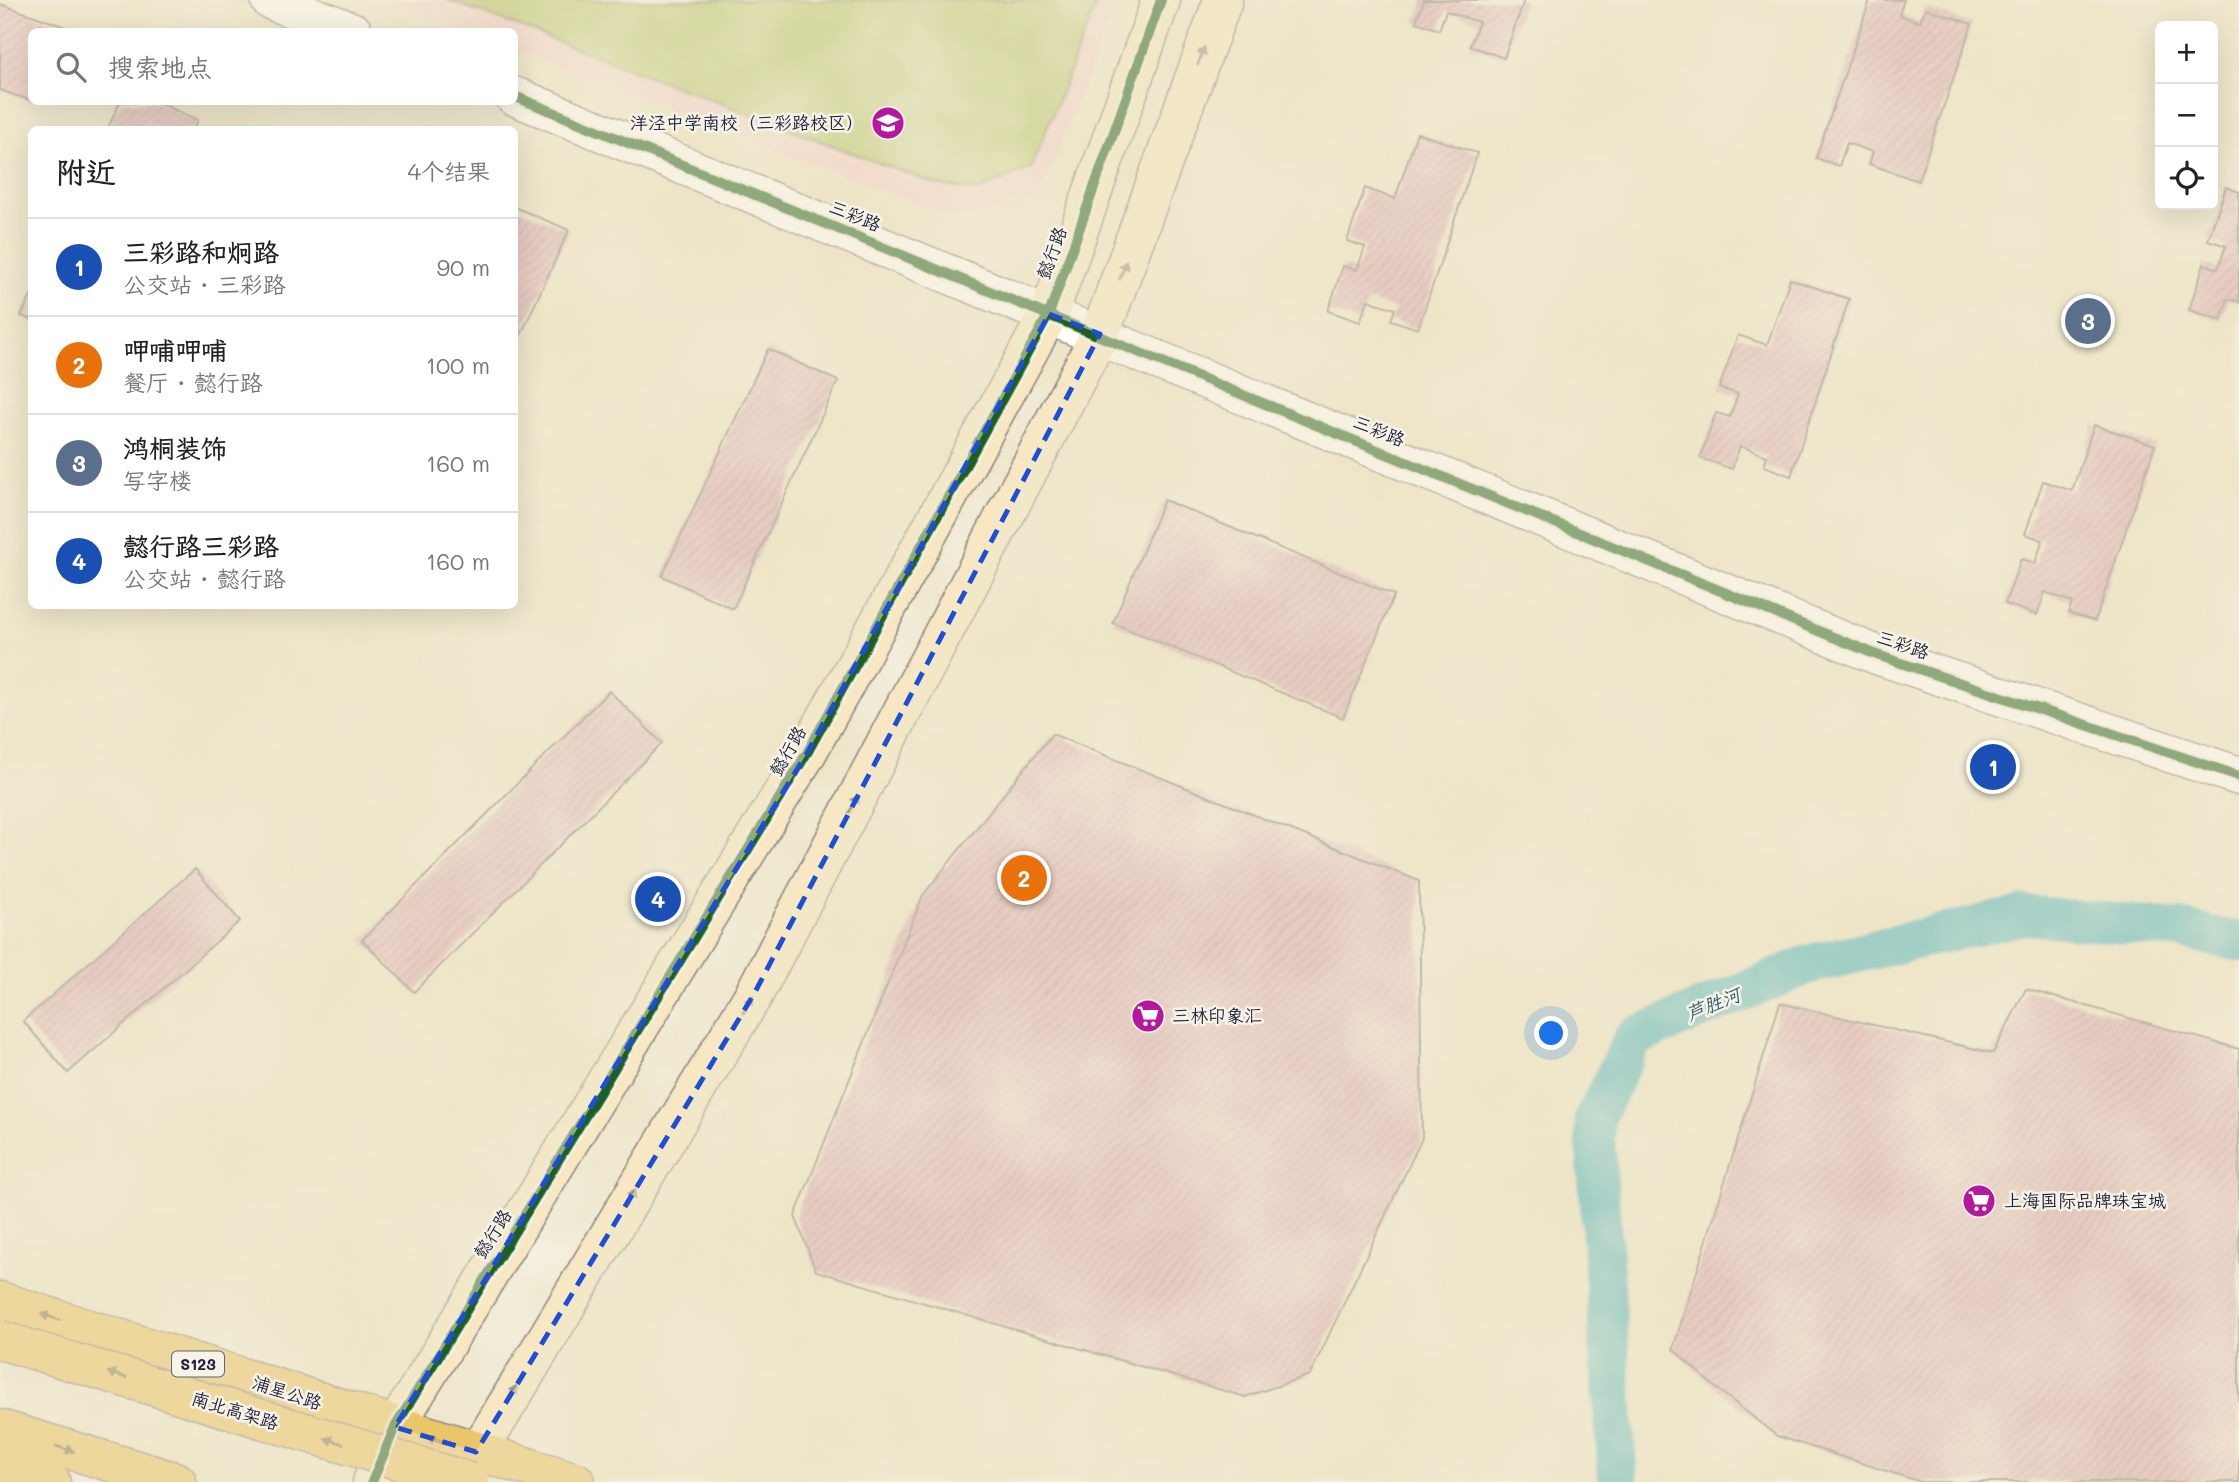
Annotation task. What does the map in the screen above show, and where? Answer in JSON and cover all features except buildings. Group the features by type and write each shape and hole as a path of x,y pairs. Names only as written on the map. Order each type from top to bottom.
{"main road":[{"name":"浦星公路","path":"0,1301 395,1427 469,1472 576,1482"},
{"name":"南北高架路","path":"0,1340 469,1472"},
{"path":"0,1429 177,1482"},
{"path":"0,1467 51,1482"}],"street":[{"path":"270,0 343,28"},
{"name":"懿行路","path":"372,1482 395,1427 807,754 1049,314 1161,0"},
{"path":"469,1472 754,994 1100,334 1223,0"},
{"name":"三彩路","path":"518,98 1100,334 1877,655 2239,776"}],"highlighted area":[{"path":"1049,314 1100,334 754,994 476,1452 395,1427 807,753"}],"shaded area":[{"name":"洋泾中学南校（三彩路校区）","path":"385,0 1118,0 1040,196 963,221 518,51 518,28 459,28"}],"green space":[{"name":"洋泾中学南校（三彩路校区）","path":"448,0 1098,0 1031,168 977,191 937,185"}],"waterway":[{"name":"芦胜河","path":"1618,1482 1594,1119 1634,1037 1810,964 2024,915 2180,929 2239,942"}],"cycle path":[{"path":"372,1482 395,1427 807,753 1049,314 1161,0"},
{"path":"518,98 1877,655 2239,776"}],"place":[{"name":"洋泾中学南校（三彩路校区）","path":"888,123"},
{"name":"鸿桐装饰","path":"2088,321"},
{"name":"三彩路和炯路","path":"1993,767"},
{"name":"呷哺呷哺","path":"1024,878"},
{"name":"懿行路三彩路","path":"658,899"},
{"name":"三林印象汇","path":"1148,1016"},
{"name":"上海国际品牌珠宝城","path":"1979,1201"}]}
